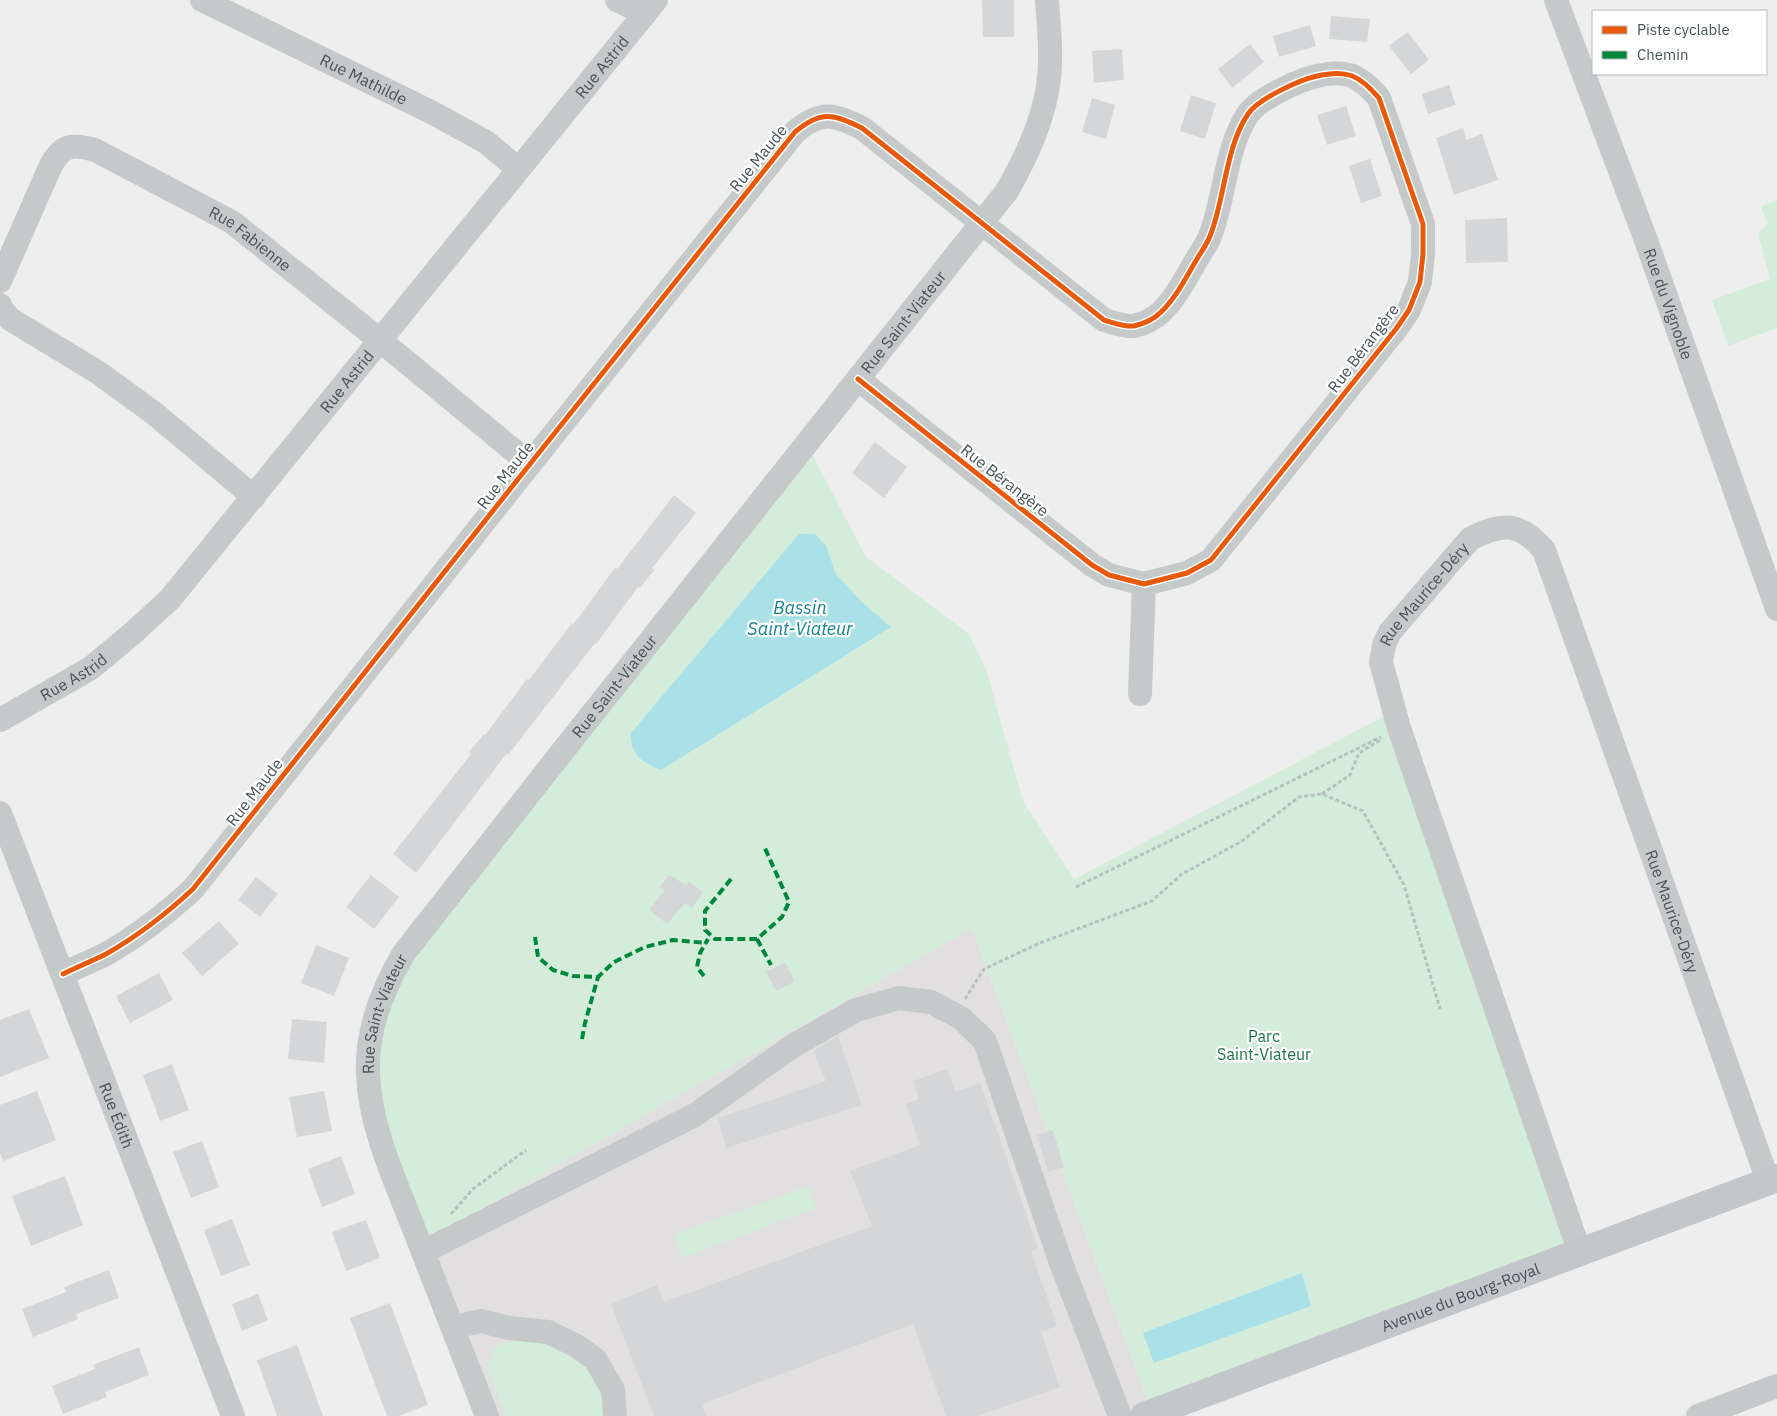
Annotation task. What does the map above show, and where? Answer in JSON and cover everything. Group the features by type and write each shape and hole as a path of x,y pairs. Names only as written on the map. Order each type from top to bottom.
{"main road":[{"name":"Avenue du Bourg-Royal","path":"1144,1416 1773,1179"}],"street":[{"name":"Rue Mathilde","path":"202,0 431,112 486,142 518,170"},
{"path":"617,0 651,7"},
{"name":"Rue Saint-Viateur","path":"487,1416 453,1327 433,1247 388,1162 374,1114 368,1075 369,1048 372,1027 386,984 404,953 1007,191 1025,159 1038,127 1047,90 1050,46 1047,0"},
{"name":"Rue du Vignoble","path":"1556,0 1647,243 1777,609"},
{"name":"Rue Astrid","path":"0,720 91,668 170,599 651,7"},
{"name":"Rue Bérangère","path":"858,379 1092,566 1109,575 1144,584 1187,573 1211,560 1396,329 1409,310 1420,282 1424,254 1423,224 1379,98 1366,83 1352,75 1333,73 1314,77 1263,99 1249,112 1239,130 1210,237 1178,290 1160,313 1147,321 1133,326 1120,325 1104,320 981,223"},
{"name":"Rue Maude","path":"63,974 106,954 142,932 193,889 795,132 809,120 824,116 842,119 862,128 981,223"},
{"name":"Rue Fabienne","path":"0,281 51,165 58,154 68,146 95,150 232,222 381,341 530,464"},
{"path":"0,305 10,319 99,373 155,414 254,497"},
{"name":"Rue Maurice-Déry","path":"1580,1253 1399,728 1381,662 1384,646 1390,632 1470,539 1488,530 1503,527 1520,530 1533,538 1544,550 1773,1179"},
{"path":"1140,694 1144,584"},
{"name":"Rue Édith","path":"0,813 233,1416"},
{"path":"433,1247 695,1115 793,1046 856,1010 899,998 931,1002 961,1018 985,1042 1061,1263 1120,1416"},
{"path":"453,1327 481,1321 509,1328 548,1332 576,1345 595,1359 613,1390 615,1416"},
{"path":"1698,1416 1777,1386"}],"path":[{"path":"955,1015 984,969 1040,943 1152,902 1182,874 1242,841 1299,797 1322,794 1350,775 1359,753 1399,728"},
{"path":"1076,887 1399,728"},
{"path":"1322,794 1363,812 1404,885 1440,1009"},
{"path":"433,1247 444,1222 474,1189 526,1150"}],"shaded area":[{"path":"972,928 1152,1412 1144,1416 487,1416 420,1244"}],"green space":[{"path":"1777,200 1777,328 1728,346 1712,300 1770,279 1758,234 1767,224 1761,206"},
{"name":"Parc Saint-Viateur","path":"808,441 814,458 866,557 969,634 986,669 1023,801 1074,879 1383,717 1399,728 1580,1253 1152,1412 972,928 420,1244 374,1115 383,990"},
{"path":"808,1186 816,1208 682,1258 673,1235"},
{"path":"514,1339 555,1343 581,1364 595,1379 602,1392 605,1416 506,1416 487,1368 494,1349"}],"water":[{"name":"Bassin Saint-Viateur","path":"799,534 815,534 826,546 836,574 862,602 891,627 661,770 643,761 635,752 631,741 631,733"},
{"path":"1302,1273 1311,1306 1154,1363 1143,1333"}],"building":[{"path":"982,0 1014,0 1014,37 983,37"},
{"path":"1331,16 1370,19 1367,42 1329,39"},
{"path":"1310,25 1316,46 1279,57 1273,36"},
{"path":"1408,32 1429,60 1411,74 1389,46"},
{"path":"1250,44 1264,62 1232,88 1218,69"},
{"path":"1122,49 1124,80 1094,83 1092,51"},
{"path":"1449,85 1456,105 1428,114 1422,94"},
{"path":"1191,95 1216,103 1205,139 1180,131"},
{"path":"1092,98 1115,105 1106,139 1082,132"},
{"path":"1346,106 1356,136 1327,145 1317,115"},
{"path":"1463,128 1466,140 1482,134 1498,180 1454,195 1436,138"},
{"path":"1370,159 1382,196 1361,203 1349,166"},
{"path":"1507,218 1508,262 1466,263 1465,220"},
{"path":"875,442 907,467 884,498 852,473"},
{"path":"674,495 696,513 652,568 654,570 640,588 638,587 596,644 508,755 507,753 416,873 393,854 471,754 469,752 485,735 527,679 529,680 572,623 573,625 615,568 617,569"},
{"path":"371,875 399,897 374,929 346,907"},
{"path":"669,875 686,885 689,881 703,892 692,908 685,903 667,924 649,910 665,890 659,887"},
{"path":"256,877 278,894 260,917 238,900"},
{"path":"219,921 239,944 202,976 182,953"},
{"path":"316,945 349,958 334,996 301,983"},
{"path":"785,962 795,981 776,991 766,972"},
{"path":"159,973 173,1000 130,1023 116,996"},
{"path":"29,1009 49,1058 0,1077 0,1020"},
{"path":"292,1019 327,1022 324,1063 288,1059"},
{"path":"838,1036 862,1105 726,1148 718,1118 826,1081 813,1051"},
{"path":"172,1064 189,1110 160,1121 143,1075"},
{"path":"947,1069 956,1092 980,1083 1038,1248 1031,1251 1057,1326 1041,1332 1060,1387 978,1416 946,1416 913,1324 702,1404 706,1416 654,1416 611,1304 657,1285 664,1302 872,1226 850,1171 920,1145 906,1104 919,1099 913,1081"},
{"path":"37,1091 56,1140 3,1161 0,1153 0,1105"},
{"path":"324,1091 332,1131 297,1137 289,1097"},
{"path":"1053,1130 1064,1167 1048,1172 1037,1135"},
{"path":"202,1141 219,1187 191,1198 173,1152"},
{"path":"341,1156 355,1194 322,1207 308,1169"},
{"path":"65,1176 83,1225 31,1246 12,1196"},
{"path":"232,1219 250,1265 221,1276 204,1230"},
{"path":"366,1220 380,1258 346,1271 332,1232"},
{"path":"109,1270 119,1298 76,1314 78,1319 33,1337 22,1309 66,1292 64,1287"},
{"path":"258,1294 268,1320 242,1331 232,1304"},
{"path":"390,1303 428,1405 398,1416 387,1416 350,1318"},
{"path":"297,1345 323,1416 277,1416 257,1360"},
{"path":"139,1347 149,1375 105,1392 107,1397 63,1414 52,1386 95,1369 93,1365"}],"marked path":[{"path":"731,879 705,911 705,930 715,939 757,939 782,917 789,902 764,846"},
{"path":"535,937 538,957 553,970 573,976 598,977 614,962 645,947 673,940 706,943"},
{"path":"704,976 697,967 700,953 708,939"},
{"path":"757,939 771,965"},
{"path":"582,1039 598,977"}],"cycle path":[{"path":"63,974 106,954 129,940 162,916 193,889 795,132 804,125 812,120 827,116 835,117 862,128 1104,320 1134,326 1152,319 1166,306 1180,287 1207,242 1215,222 1234,142 1240,127 1253,108 1269,96 1300,82 1317,76 1337,73 1359,79 1379,98 1423,224 1423,254 1420,282 1409,310 1396,329 1211,560 1187,573 1144,584 1109,575 1092,565 858,379"}]}
